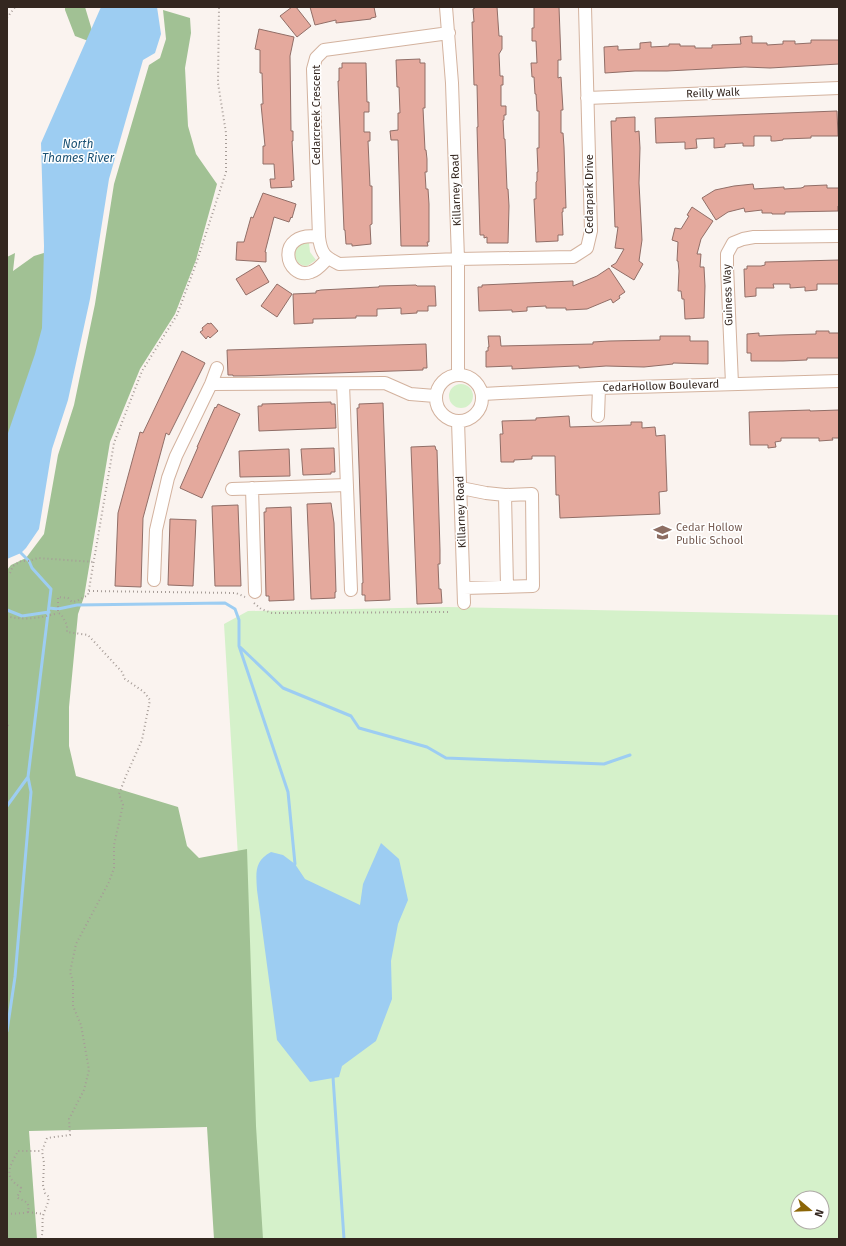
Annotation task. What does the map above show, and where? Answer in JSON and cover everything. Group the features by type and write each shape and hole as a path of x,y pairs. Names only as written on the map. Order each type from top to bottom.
{"street":[{"name":"Killarney Road","path":"446,7 452,90 458,259 458,374"},
{"name":"Cedarpark Drive","path":"458,259 573,257 588,248 591,231 585,7"},
{"name":"Cedarcreek Crescent","path":"328,258 322,250 319,237 313,69 316,58 324,50 449,33"},
{"name":"Reilly Walk","path":"587,98 839,88"},
{"path":"319,237 304,236 297,238 292,243 288,254 290,264 297,272 307,273 316,269 328,258 339,264 458,259"},
{"name":"Guiness Way","path":"732,384 727,254 733,243 754,237 839,236"},
{"path":"154,580 156,530 168,478 176,456 211,384 217,368"},
{"path":"458,374 468,376 475,380 480,386 483,394 482,405 478,412 472,418 458,421 446,417 440,412 436,404 436,390 440,383 446,378 458,374"},
{"name":"CedarHollow Boulevard","path":"483,394 599,388 839,381"},
{"path":"211,384 385,383 410,394 435,396"},
{"path":"343,384 351,590"},
{"path":"598,416 599,388"},
{"name":"Killarney Road","path":"458,421 464,603"},
{"path":"232,489 347,485"},
{"path":"252,488 255,592"},
{"path":"461,488 505,495 532,494 534,586 464,588"},
{"path":"505,495 506,586"}],"path":[{"path":"7,18 15,7"},
{"path":"58,613 58,597 68,598 72,602 88,595 114,442 142,371 177,315 226,172 226,133 218,83 218,7"},
{"path":"10,573 13,566 21,561 29,561 38,558 94,562"},
{"path":"89,591 236,593 244,596 262,609 272,613 448,612"},
{"path":"7,619 10,617 22,619 48,616 58,613"},
{"path":"41,1239 44,1226 43,1214 48,1204 49,1197 44,1192 44,1163 42,1151 48,1138 70,1135 69,1119 84,1090 89,1070 81,1025 73,1006 73,982 70,972 76,944 109,882 114,868 114,845 123,805 119,794 142,740 150,700 144,692 125,679 122,672 88,635 67,632 67,625 61,614 58,613"},
{"path":"7,721 7,728"},
{"path":"28,1212 29,1206 27,1203 17,1197 21,1188 10,1178 10,1167 18,1150 42,1151"},
{"path":"7,1214 28,1212 43,1214"}],"green space":[{"path":"65,7 85,7 94,37 91,42 75,36"},
{"path":"163,10 190,18 191,33 185,68 188,126 196,154 217,184 196,260 175,314 140,369 110,442 84,597 78,614 69,707 69,746 76,776 178,807 187,846 199,858 247,849 256,1126 263,1239 214,1239 207,1127 29,1131 37,1239 7,1239 7,570 11,565 26,558 44,534 58,455 74,405 95,304 114,184 149,65 160,58 166,39"},
{"path":"309,243 310,252 316,260 307,266 304,266 298,263 293,254 299,246"},
{"path":"47,252 45,333 7,448 7,257 15,253 13,271 34,256"},
{"path":"461,384 470,387 473,396 470,405 461,408 452,405 449,396 452,387"},
{"path":"448,607 839,615 839,1239 261,1239 224,624 248,611"}],"water":[{"name":"North Thames River","path":"101,7 157,7 161,34 155,53 143,60 109,179 90,299 68,400 52,449 39,529 21,553 7,559 7,436 35,354 42,328 44,246 41,143"},
{"path":"381,843 399,859 408,900 398,924 391,961 392,999 376,1041 342,1066 339,1077 310,1082 277,1040 257,890 257,868 262,859 271,852 283,855 295,864 305,879 360,905 363,884"}],"building":[{"path":"292,7 296,7 311,26 297,37 280,16"},
{"path":"310,7 374,7 376,17 371,19 336,23 336,20 315,25"},
{"path":"475,7 497,7 499,36 502,36 502,49 499,54 500,76 503,76 503,85 501,85 501,106 506,106 506,115 504,115 503,120 509,206 508,243 487,243 487,237 484,238 484,235 480,235 477,85 474,85 472,22 474,22 473,9"},
{"path":"534,7 559,7 561,60 558,60 558,78 561,77 563,110 561,110 561,133 563,133 564,147 566,208 563,208 562,212 563,235 558,235 558,241 536,242 534,199 536,199 536,182 538,172 537,148 539,148 539,111 537,111 534,77 532,77 531,63 537,63 536,41 532,41 532,28 534,28"},
{"path":"259,29 294,37 290,56 291,131 293,131 292,141 294,180 291,181 292,187 271,188 270,179 275,179 274,164 263,164 263,146 265,146 261,104 263,104 262,73 260,73 260,50 255,49"},
{"path":"752,36 752,43 767,43 767,45 783,44 783,41 795,41 795,44 811,43 811,40 839,40 839,64 770,68 745,67 605,73 604,47 618,46 618,50 640,49 640,43 651,42 651,47 680,44 680,46 695,46 695,48 712,48 712,45 741,44 740,37"},
{"path":"420,59 420,63 425,63 425,108 423,108 425,150 427,159 427,172 425,172 429,204 429,242 427,242 428,246 401,246 398,140 391,140 390,131 398,130 398,113 400,113 396,60"},
{"path":"342,63 366,63 367,102 369,102 369,112 364,112 364,132 370,132 370,141 368,141 370,186 372,186 372,224 370,225 371,244 352,246 352,244 346,244 344,230 338,81 339,68 342,68"},
{"path":"837,111 838,136 811,136 811,138 771,141 771,136 754,136 754,146 743,146 743,143 725,144 725,147 714,148 714,138 696,139 697,148 685,149 685,142 656,143 655,118"},
{"path":"635,117 635,132 639,131 640,148 639,183 642,240 639,261 643,264 634,280 611,266 616,263 624,249 615,248 618,227 615,227 611,121 616,121 616,118"},
{"path":"753,184 754,189 784,187 784,189 827,185 827,188 839,188 838,211 785,212 785,214 772,214 762,213 762,210 745,212 744,208 728,212 716,220 702,198 715,190"},
{"path":"263,193 296,204 292,218 291,217 289,222 274,217 265,252 266,262 236,260 237,242 244,242 251,217 253,218"},
{"path":"692,207 713,221 701,239 697,254 701,254 700,267 704,267 704,318 685,319 684,299 682,299 681,291 678,291 678,242 672,240 675,228 681,229 689,216 687,215"},
{"path":"839,260 839,284 817,284 817,290 805,291 805,287 790,288 790,284 773,284 774,288 756,288 756,296 745,297 744,269 747,269 747,266 761,266 765,265 765,262"},
{"path":"259,265 269,282 246,295 236,279"},
{"path":"609,268 625,292 613,303 611,299 587,309 566,310 566,308 546,308 546,306 527,307 527,311 479,311 478,287 482,287 482,285 573,281 573,286 597,276"},
{"path":"277,284 292,294 277,317 261,306"},
{"path":"416,285 435,286 436,306 428,306 428,311 417,311 417,313 401,314 401,308 377,309 377,316 313,319 313,323 294,324 293,294 316,293 316,291 321,290"},
{"path":"208,323 211,323 218,331 210,338 208,336 206,339 200,332"},
{"path":"816,331 839,333 839,358 751,361 751,353 747,353 747,334 759,333 759,336 816,334"},
{"path":"488,336 500,336 501,346 593,344 593,342 609,341 660,340 660,336 690,336 690,341 708,341 708,364 673,363 644,367 606,366 579,368 579,366 575,366 512,369 512,366 486,367 486,351 488,351 489,347"},
{"path":"426,344 427,368 423,368 423,370 246,376 228,375 227,350"},
{"path":"182,351 205,363 169,435 166,433 143,518 141,587 115,586 118,513 140,432 143,433"},
{"path":"331,402 331,404 335,404 336,428 259,431 258,406 262,406 262,404"},
{"path":"383,403 390,600 365,601 365,595 362,595 363,583 357,408 359,408 359,404"},
{"path":"218,404 240,414 202,498 180,488 215,407 216,408"},
{"path":"839,410 839,438 819,441 819,438 781,438 781,441 775,442 776,447 768,448 768,445 750,445 749,412"},
{"path":"569,416 570,427 631,425 631,422 642,422 642,428 655,427 656,436 665,435 667,491 659,492 660,514 560,518 559,495 556,495 555,456 532,456 532,459 514,460 514,462 501,462 500,434 503,434 502,421 536,420 536,418"},
{"path":"435,446 437,450 440,550 440,564 438,564 439,589 441,589 442,603 417,604 411,447"},
{"path":"334,448 335,472 331,472 331,474 303,475 301,449"},
{"path":"289,449 290,476 240,477 239,451"},
{"path":"331,503 334,523 335,598 311,599 307,504"},
{"path":"238,505 241,586 215,586 212,506"},
{"path":"291,507 294,600 269,601 269,596 266,596 264,512 266,512 266,508"},
{"path":"170,519 196,520 193,586 168,585"}],"waterway":[{"path":"7,1031 15,977 31,792 28,777 51,589 21,553"},
{"path":"49,608 58,609 77,605 225,603 235,609 239,620 239,646 288,792 295,864"},
{"path":"7,610 22,616 49,612"},
{"path":"240,647 283,688 351,716 359,728 427,747 446,758 604,764 630,755"},
{"path":"7,806 28,777"},
{"path":"333,1077 344,1239"}],"place":[{"name":"Cedar Hollow Public School","path":"663,533"}]}
